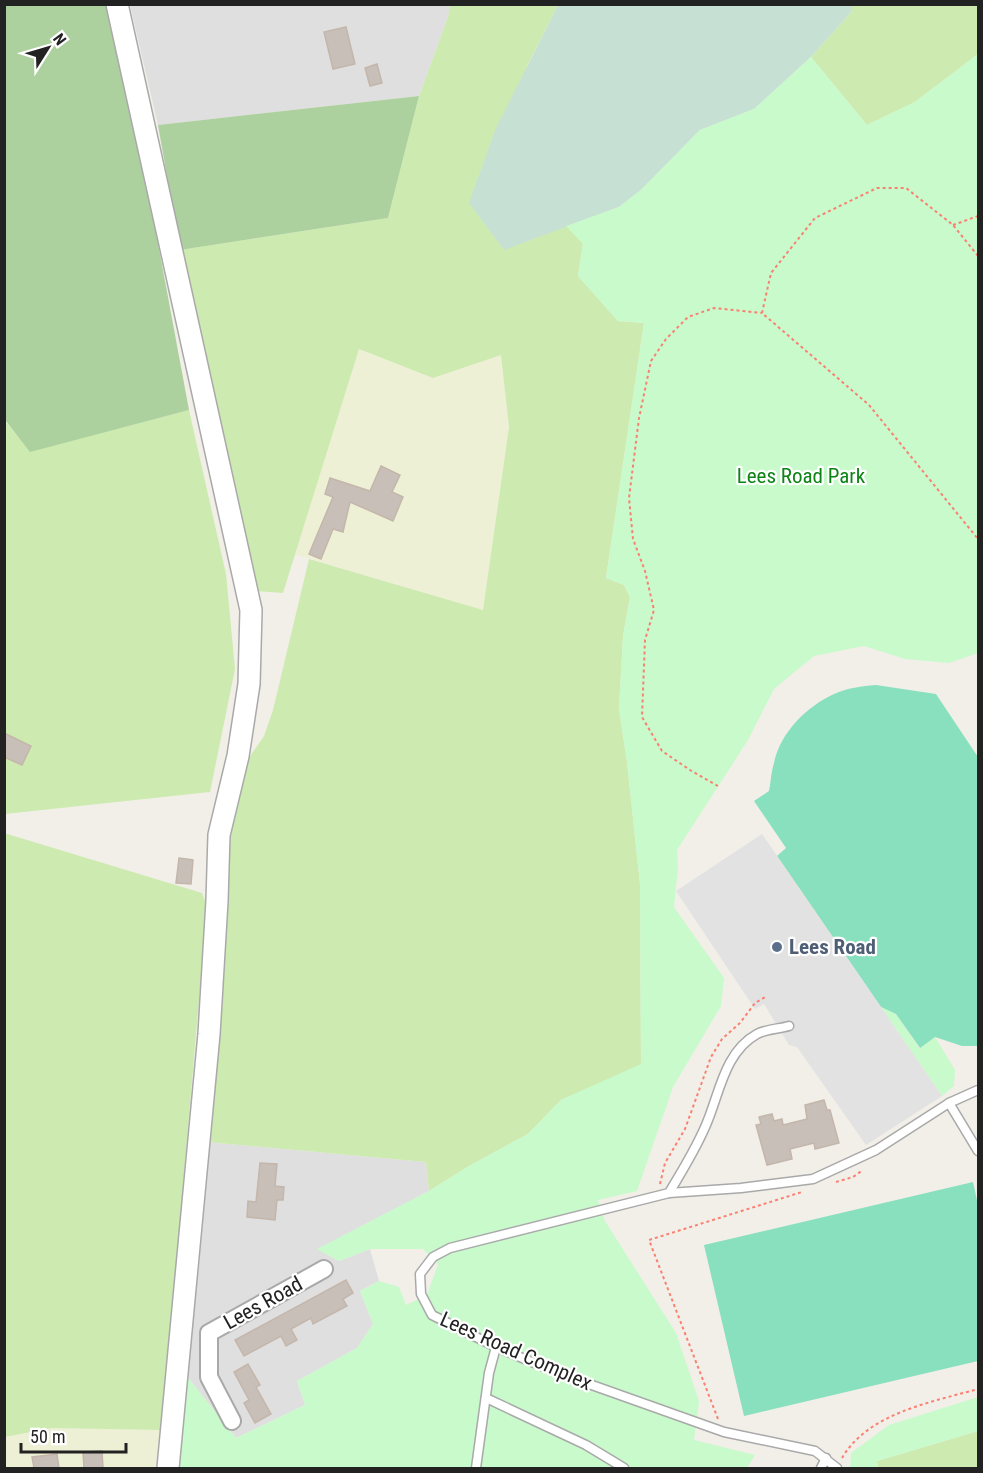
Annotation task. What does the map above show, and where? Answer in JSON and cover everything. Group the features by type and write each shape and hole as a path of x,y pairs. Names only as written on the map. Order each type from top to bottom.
{"street":[{"path":"117,4 251,610 249,684 238,756 219,835 209,1034 168,1468"},
{"name":"Lees Road","path":"232,1421 208,1377 209,1333 324,1269"},
{"name":"Lees Road","path":"180,1338 209,1341"}],"lane":[{"path":"665,1194 694,1151 708,1121 724,1072 736,1052 758,1034 789,1026"},
{"name":"Lees Road Complex","path":"837,1468 815,1451 724,1432 558,1373 496,1347 432,1316 421,1294 420,1274 433,1257 450,1248 665,1194 813,1179 876,1150 949,1102 978,1090"},
{"path":"949,1102 978,1151"},
{"path":"476,1468 489,1373 496,1347"},
{"path":"486,1398 586,1445 624,1468"},
{"path":"821,1468 826,1458"}],"path":[{"path":"762,314 771,273 815,218 877,188 906,188 953,225 978,256"},
{"path":"953,225 978,216"},
{"path":"718,786 662,751 642,717 645,640 654,610 645,571 633,539 628,498 639,418 651,361 666,339 688,316 714,308 762,314 869,405 978,539"},
{"path":"665,1194 660,1185 665,1163 685,1129 711,1057 722,1039 740,1023 755,1003 767,996"},
{"path":"830,1184 853,1177 871,1164"},
{"path":"724,1432 649,1240 807,1191"},
{"path":"837,1468 846,1451 869,1430 897,1413 978,1389"}],"shaded area":[{"path":"130,5 450,5 448,17 419,96 158,125"},
{"name":"Lees Road","path":"762,834 942,1096 866,1145 797,1047 789,1045 764,1004 755,1009 676,891"},
{"path":"207,1142 426,1162 429,1191 318,1249 339,1261 370,1249 379,1281 360,1291 373,1324 357,1348 297,1381 305,1405 236,1438 189,1379 183,1375"}],"green space":[{"path":"4,5 109,5 136,125 189,410 30,452 5,420"},
{"path":"450,5 558,5 527,66 583,244 578,276 618,321 644,323 606,578 624,585 630,597 623,636 619,709 640,884 641,1065 561,1100 528,1134 429,1191 426,1162 207,1142 227,854 244,765 264,736 273,710 309,559 483,610 509,427 501,355 433,378 359,349 283,593 255,591 180,250 388,218 419,96 448,17"},
{"path":"558,5 852,5 852,11 811,57 754,109 700,130 641,190 619,207 504,250 469,203 496,128"},
{"path":"852,5 978,5 978,54 915,102 867,125 811,57 852,11"},
{"name":"Lees Road Park","path":"978,54 978,653 949,663 905,659 864,646 814,656 774,689 748,740 677,850 678,868 674,907 724,978 721,1006 673,1087 637,1191 598,1200 605,1221 676,1333 699,1401 694,1440 755,1455 747,1468 174,1468 183,1375 189,1379 236,1438 305,1405 297,1381 357,1348 373,1324 360,1291 379,1281 399,1287 406,1305 427,1295 438,1264 423,1249 370,1249 339,1261 317,1249 429,1191 528,1134 561,1100 641,1064 640,884 619,709 623,636 630,597 624,585 606,578 644,323 618,321 578,276 583,244 566,226 619,207 641,190 700,130 754,109 811,57 867,125 915,102"},
{"path":"419,96 388,218 180,250 158,125"},
{"path":"359,349 433,378 501,354 509,427 483,610 294,554"},
{"path":"189,410 226,574 235,669 210,792 5,814 4,420 30,451"},
{"path":"876,685 936,694 978,757 978,1046 962,1046 935,1037 920,1048 896,1014 881,1007 777,856 786,848 754,801 769,791 772,770 782,741 805,713 824,699 839,692"},
{"path":"4,833 202,893 207,906 163,1419 160,1430 51,1428 5,1437"},
{"path":"881,1007 896,1014 919,1048 935,1037 955,1070 954,1086 942,1096"},
{"path":"973,1182 978,1205 978,1361 744,1416 704,1245"},
{"path":"978,1397 978,1431 877,1461 878,1468 850,1468 851,1453 889,1425"},
{"path":"51,1428 160,1430 155,1468 5,1468 5,1437"},
{"path":"978,1431 978,1468 878,1468 877,1461"}],"building":[{"path":"346,27 355,64 333,69 324,32"},
{"path":"377,64 382,83 370,86 365,68"},
{"path":"381,466 400,475 392,492 403,497 393,521 350,502 343,532 333,529 321,559 309,554 333,497 325,494 330,478 370,491"},
{"path":"4,733 31,746 22,765 4,757"},
{"path":"179,858 193,860 191,884 176,883"},
{"path":"824,1100 827,1110 830,1110 839,1143 815,1149 814,1143 790,1149 792,1159 767,1165 756,1125 761,1124 759,1117 772,1114 774,1121 782,1119 783,1125 807,1119 805,1105"},
{"path":"260,1163 277,1164 275,1186 284,1187 283,1200 277,1200 275,1220 247,1217 248,1201 256,1202"},
{"path":"346,1280 353,1293 343,1299 347,1306 313,1324 311,1318 291,1329 297,1340 286,1346 281,1336 244,1356 235,1340"},
{"path":"248,1364 260,1385 256,1387 271,1414 255,1423 244,1403 249,1400 234,1372"},
{"path":"102,1451 103,1468 84,1468 83,1452"},
{"path":"57,1454 59,1468 34,1468 32,1457"}],"place":[{"name":"Lees Road","path":"777,947"}]}
